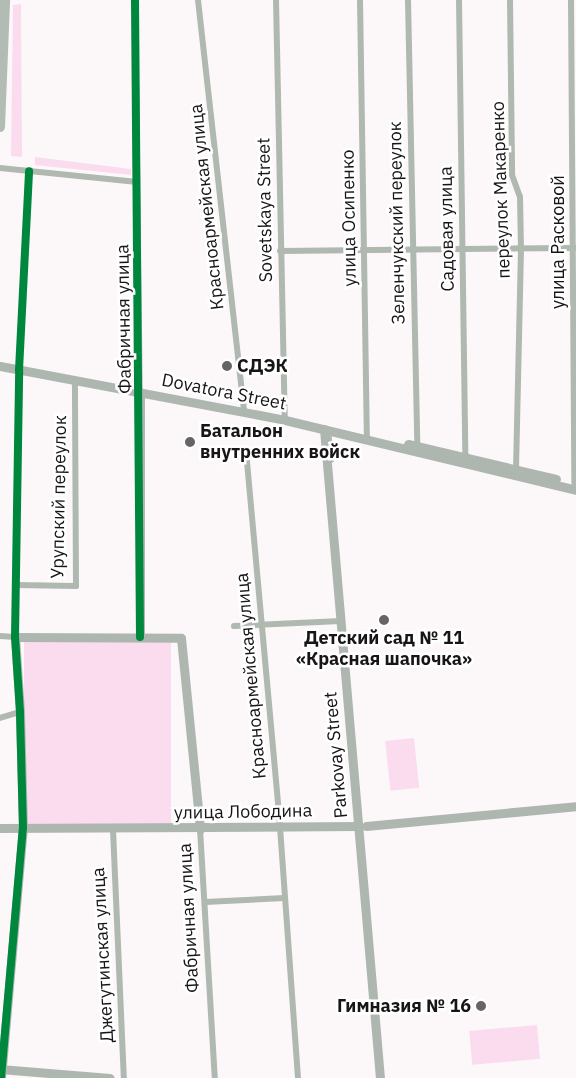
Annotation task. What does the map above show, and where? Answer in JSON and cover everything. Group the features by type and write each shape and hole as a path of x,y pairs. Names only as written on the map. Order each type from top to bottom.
{"main road":[{"path":"0,127 5,0"}],"street":[{"name":"Фабричная улица","path":"135,0 140,392 140,637 181,638 200,829 215,1078"},
{"name":"Красноармейская улица","path":"198,0 244,411"},
{"name":"Sovetskaya Street","path":"276,0 285,420"},
{"name":"улица Осипенко","path":"360,0 367,435"},
{"name":"Зеленчукский переулок","path":"408,0 411,248 417,446"},
{"name":"Садовая улица","path":"459,0 465,457"},
{"name":"переулок Макаренко","path":"510,0 512,175 520,197 516,469"},
{"name":"улица Расковой","path":"571,0 575,486"},
{"path":"0,168 137,182"},
{"path":"29,171 19,370 14,637 20,712 23,828 1,1072 110,1078"},
{"path":"280,251 411,248 574,248"},
{"name":"Dovatora Street","path":"0,366 244,411 575,486"},
{"name":"Урупский переулок","path":"16,585 76,586 75,380"},
{"path":"326,429 331,460"},
{"name":"Dovatora Street","path":"326,429 367,435 417,446 516,469 575,486"},
{"name":"Parkovay Street","path":"326,429 341,621 363,826 380,1078"},
{"name":"Красноармейская улица","path":"246,451 260,625 280,827 298,1078"},
{"path":"234,626 341,621"},
{"path":"0,636 140,637"},
{"path":"0,718 20,712"},
{"name":"улица Лободина","path":"0,828 113,830 363,826 576,806"},
{"name":"Джегутинская улица","path":"113,830 124,1078"},
{"path":"205,902 285,898"}],"shaded area":[{"path":"21,4 22,157 11,156 13,5"},
{"path":"35,157 131,169 131,175 35,165"},
{"path":"24,642 171,642 171,824 24,824"},
{"path":"414,738 419,788 390,791 385,741"},
{"path":"537,1025 540,1059 472,1065 469,1031"}],"cycle path":[{"path":"135,0 140,637"},
{"path":"1,1078 23,828 20,712 15,637 19,370 29,171"}],"place":[{"name":"СДЭК","path":"227,366"},
{"name":"Батальон внутренних войск","path":"190,442"},
{"name":"Детский сад № 11 «Красная шапочка»","path":"384,620"},
{"name":"Гимназия № 16","path":"481,1006"}]}
